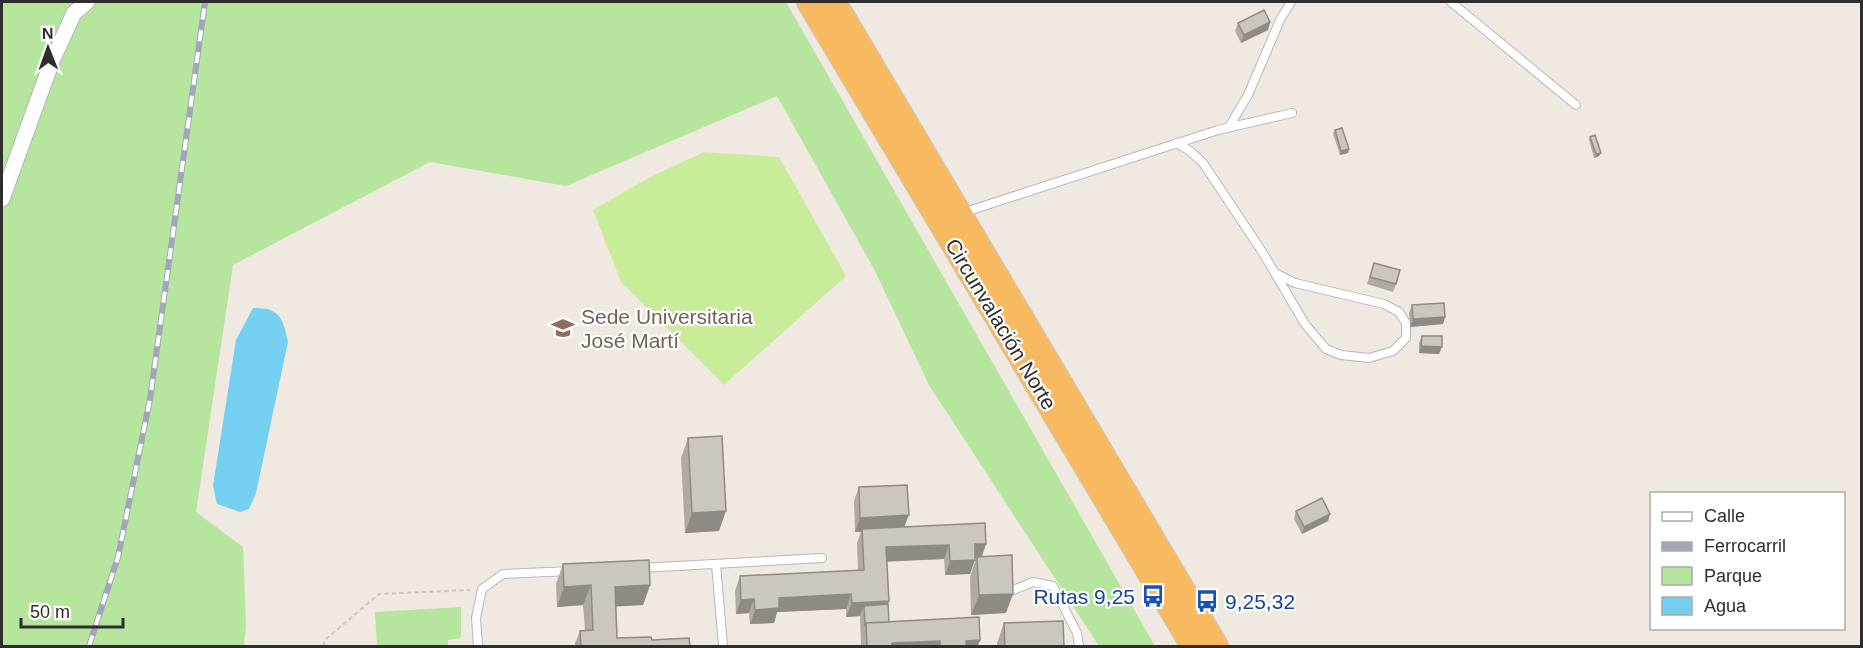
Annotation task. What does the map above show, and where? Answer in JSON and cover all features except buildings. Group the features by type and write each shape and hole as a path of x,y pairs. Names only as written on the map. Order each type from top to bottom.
{"highway":[{"name":"Circunvalación Norte","path":"809,2 1192,646"},
{"name":"Circunvalación Norte","path":"834,2 1216,646"}],"street":[{"path":"2,199 52,61 74,13 87,2"}],"lane":[{"path":"1229,127 1248,95 1280,20 1291,2"},
{"path":"1451,2 1576,105"},
{"path":"960,214 1229,127 1292,113"},
{"path":"1177,143 1203,163 1275,273 1305,324 1326,349 1341,355 1369,358 1393,351 1406,338 1406,323 1399,312 1384,304 1295,283 1275,273"},
{"path":"633,568 822,558"},
{"path":"716,564 723,646"},
{"path":"478,646 476,618 482,589 503,574 574,571"},
{"path":"1011,591 1033,582 1053,586 1077,633 1079,646"}],"path":[{"path":"323,646 326,640 379,594 482,589"}],"green space":[{"path":"2,2 786,2 1155,646 1099,646 929,385 875,271 777,96 566,186 430,162 233,265 196,512 243,547 246,627 244,646 2,646"},
{"path":"704,152 779,157 846,276 724,385 621,282 593,210 650,177"},
{"path":"461,607 461,638 448,640 448,646 377,646 375,612"}],"water":[{"path":"253,308 275,312 282,321 288,342 256,493 249,509 240,512 217,504 213,486 236,340"}],"railway":[{"path":"89,646 118,557 150,399 205,2"}],"place":[{"name":"Sede Universitaria José Martí","path":"563,328"},
{"name":"Rutas 9,25","path":"1153,596"},
{"name":"9,25,32","path":"1207,601"}]}
